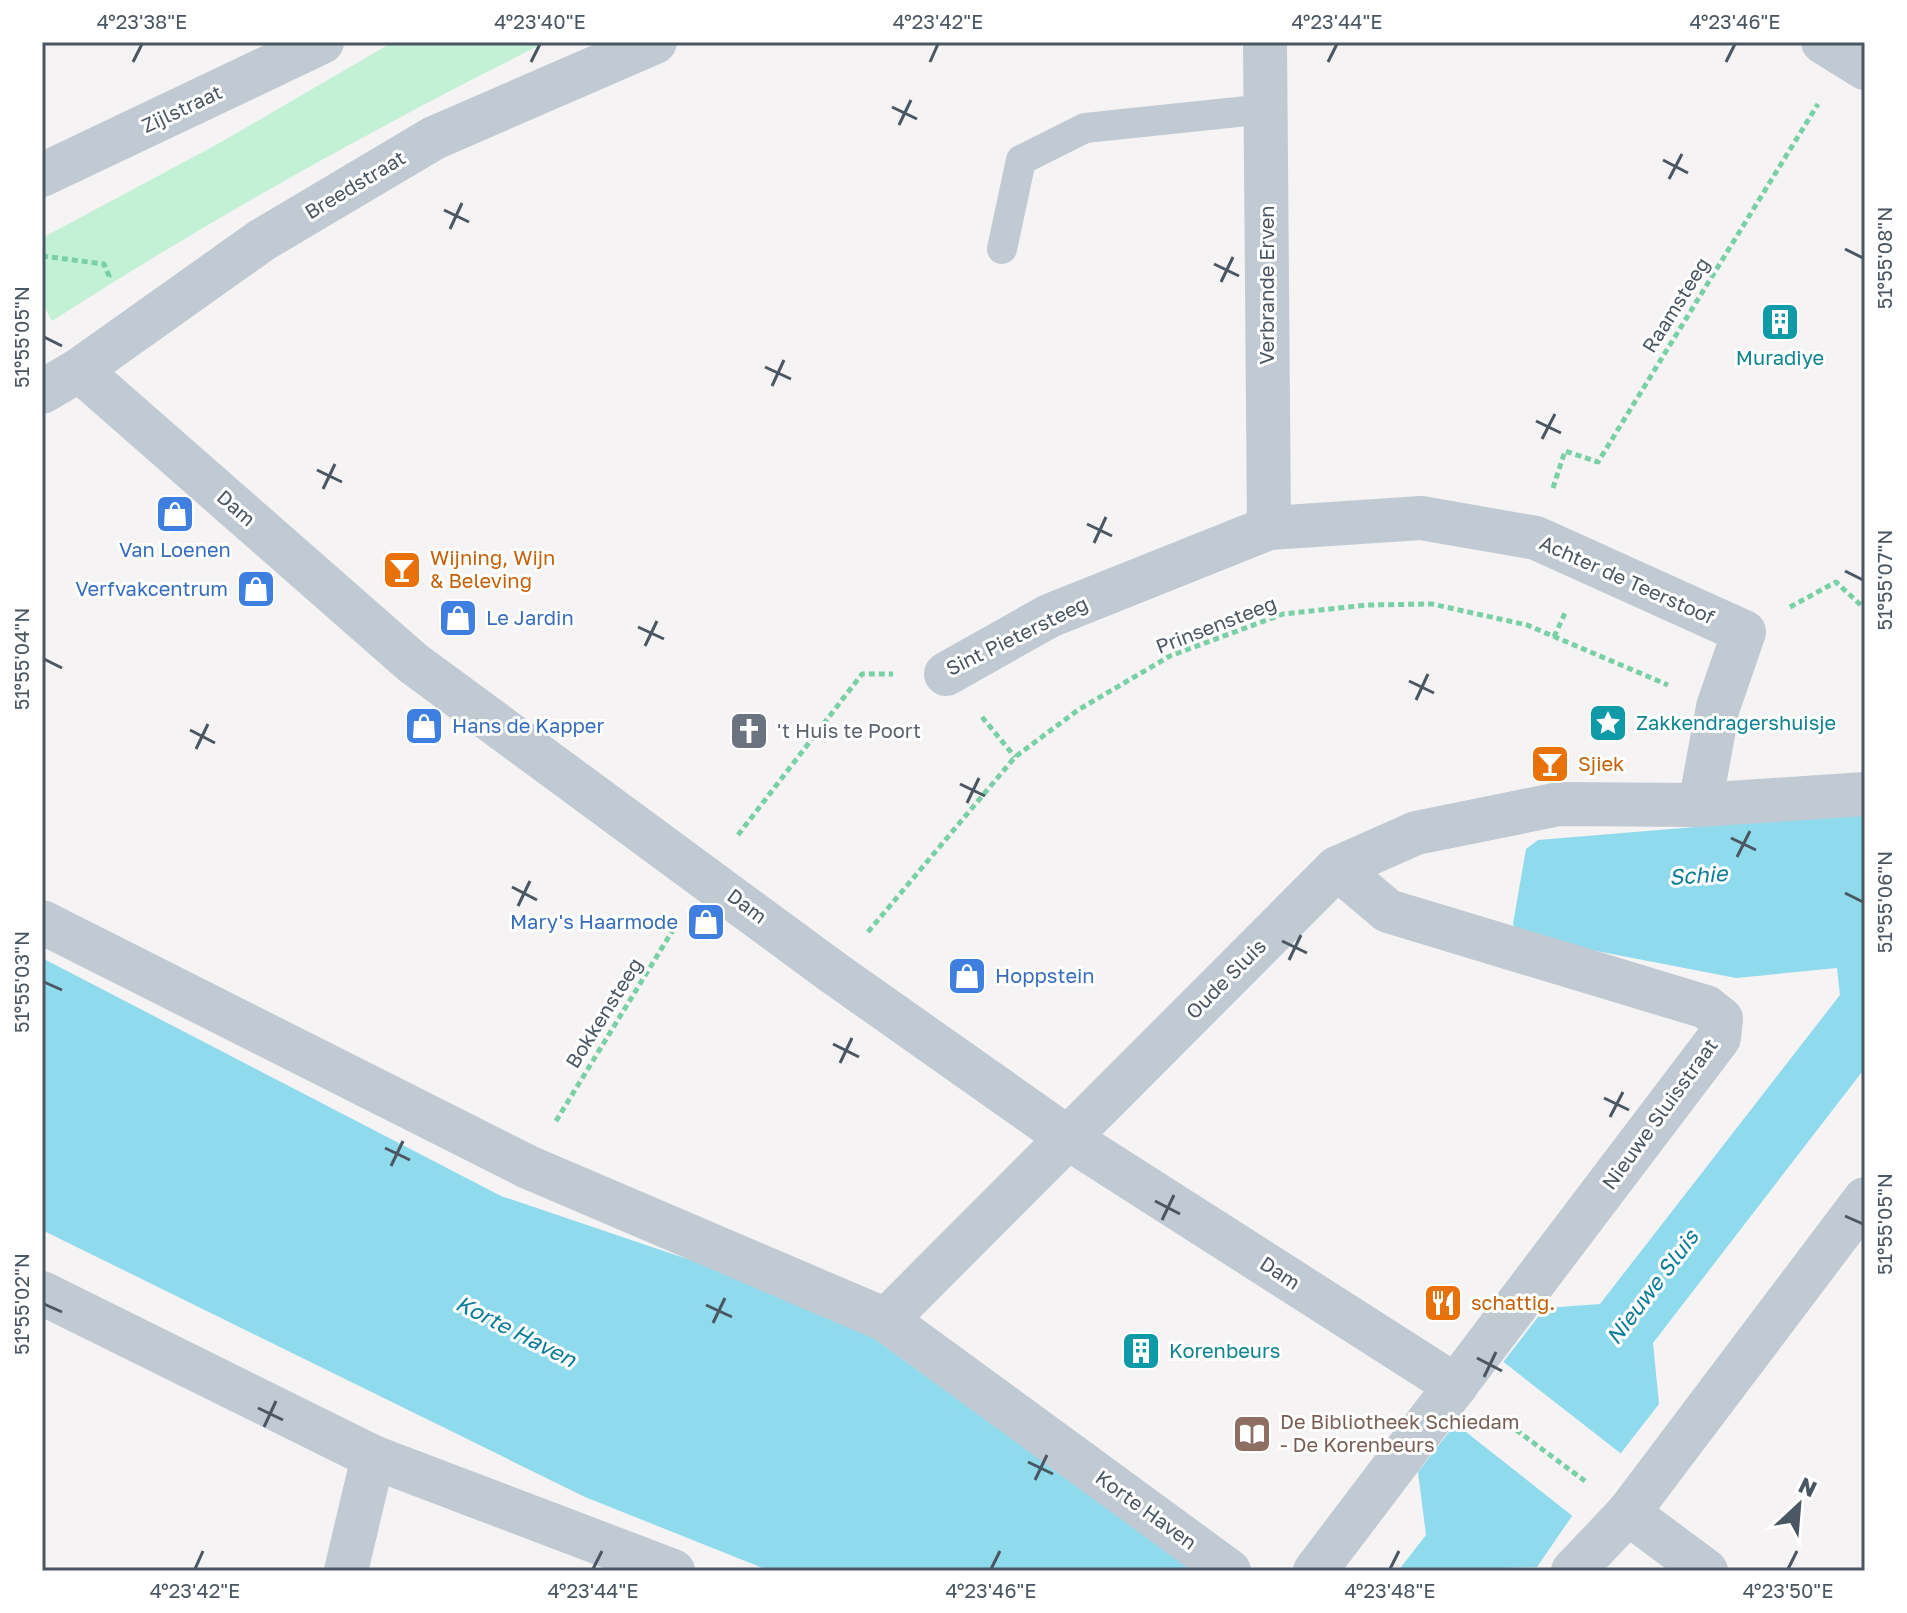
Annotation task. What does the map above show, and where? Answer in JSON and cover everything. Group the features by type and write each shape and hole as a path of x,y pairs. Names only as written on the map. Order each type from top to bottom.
{"street":[{"name":"Zijlstraat","path":"42,175 322,42"},
{"name":"Breedstraat","path":"42,392 79,370 262,240 434,138 655,42"},
{"name":"Verbrande Erven","path":"1265,42 1269,528"},
{"name":"Dam","path":"79,370 413,663 834,973 1068,1138 1456,1386"},
{"name":"Achter de Teerstoof","path":"1269,528 1421,518 1536,538 1744,632"},
{"name":"Sint Pietersteeg","path":"946,674 1049,616 1269,528"},
{"path":"1744,632 1718,707 1700,805 1865,794"},
{"name":"Oude Sluis","path":"886,1320 1337,868 1416,833 1559,804 1700,805"},
{"name":"Nieuwe Sluisstraat","path":"1337,868 1388,911 1706,1007 1721,1019 1719,1038 1456,1386"},
{"name":"Korte Haven","path":"42,922 528,1167 886,1320 1229,1571"},
{"path":"1573,1571 1628,1513 1865,1199"},
{"path":"42,1293 373,1457 673,1571"},
{"path":"1315,1571 1456,1386"},
{"path":"346,1571 373,1457"},
{"path":"1628,1513 1706,1571"}],"lane":[{"path":"1002,249 1021,160 1085,128 1266,109"}],"path":[{"name":"Raamsteeg","path":"1536,538 1565,451 1598,462 1845,55"},
{"path":"42,256 104,264 109,276 99,287"},
{"path":"1744,632 1836,582 1865,609"},
{"name":"Prinsensteeg","path":"834,973 1015,757 1078,710 1170,656 1283,614 1367,605 1432,604 1527,625 1718,707"},
{"name":"Sint Pietersteeg","path":"706,876 862,674 946,674"},
{"name":"Bokkensteeg","path":"528,1167 706,876"},
{"path":"1494,1414 1588,1483"}],"green space":[{"path":"393,42 546,42 295,175 52,321 42,302 42,238 216,145"}],"water":[{"path":"1865,813 1865,1068 1653,1343 1659,1404 1572,1516 1537,1567 1398,1571 1426,1535 1418,1472 1545,1308 1600,1304 1840,995 1837,968 1736,978 1524,937 1517,933 1513,924 1526,849 1538,840"},
{"path":"42,958 501,1196 832,1308 1195,1571 770,1571 585,1497 42,1230"}],"pier":[{"path":"1501,1360 1624,1456 1575,1518 1452,1421"}],"place":[{"name":"Muradiye","path":"1780,322"},
{"name":"Van Loenen","path":"175,514"},
{"name":"Wijning, Wijn & Beleving","path":"402,570"},
{"name":"Verfvakcentrum","path":"256,589"},
{"name":"Le Jardin","path":"458,618"},
{"name":"Zakkendragershuisje","path":"1608,723"},
{"name":"Hans de Kapper","path":"424,726"},
{"name":"'t Huis te Poort","path":"749,731"},
{"name":"Sjiek","path":"1550,764"},
{"name":"Mary's Haarmode","path":"706,922"},
{"name":"Hoppstein","path":"967,976"},
{"name":"schattig.","path":"1443,1303"},
{"name":"Korenbeurs","path":"1141,1351"},
{"name":"De Bibliotheek Schiedam - De Korenbeurs","path":"1252,1434"}],"water label":[{"name":"Schie","path":"1698,875"},
{"name":"Nieuwe Sluis","path":"1652,1287"}]}
